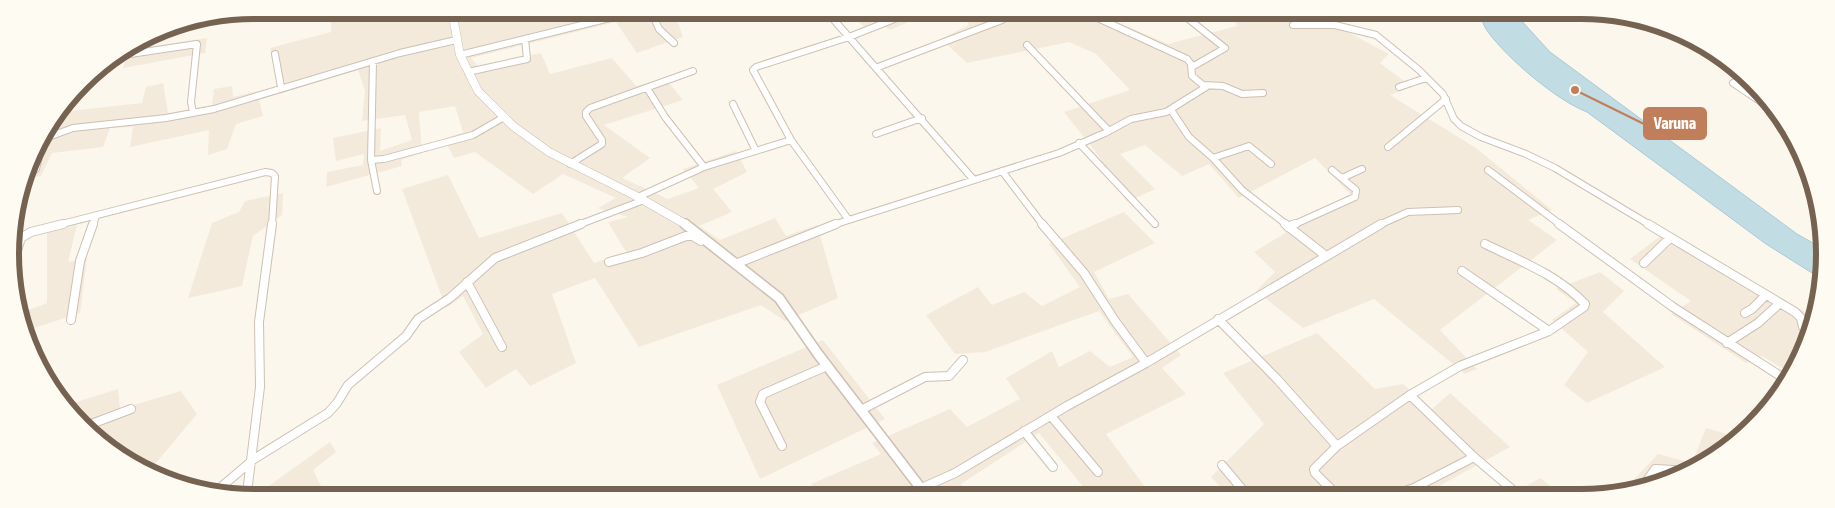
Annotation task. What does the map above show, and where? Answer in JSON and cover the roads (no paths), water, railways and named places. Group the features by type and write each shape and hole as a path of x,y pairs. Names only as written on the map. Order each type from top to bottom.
{"street":[{"path":"453,19 460,55 482,97 537,145 689,226 738,263 779,298 827,366 921,489"},
{"path":"460,55 606,19"},
{"path":"655,19 659,29 674,44"},
{"path":"833,19 878,67 973,179"},
{"path":"848,219 791,140 753,70 756,67 849,37 894,19"},
{"path":"1099,19 1187,59 1192,67 1192,76 1206,87"},
{"path":"1189,19 1225,48 1192,67"},
{"path":"878,67 1002,20"},
{"path":"1293,25 1335,25 1376,35 1426,78 1446,99 1446,105 1454,119 1470,132 1548,164 1799,314 1801,325 1805,327"},
{"path":"468,72 527,59 525,39"},
{"path":"50,137 73,128 193,113 373,61 456,40"},
{"path":"129,54 197,44 191,102 193,113"},
{"path":"1027,45 1068,90 1109,130"},
{"path":"275,54 282,87"},
{"path":"373,61 371,160 377,191"},
{"path":"570,164 602,144 602,140 586,116 586,112 590,108 693,71"},
{"path":"1399,87 1426,78"},
{"path":"1739,80 1733,83 1760,101"},
{"path":"738,263 848,219 1059,152 1131,119 1171,110 1206,87 1224,86 1242,94 1263,93"},
{"path":"646,88 665,118 704,167"},
{"path":"1388,147 1446,99"},
{"path":"733,104 756,151"},
{"path":"1171,110 1189,137 1213,158 1242,190 1326,256"},
{"path":"371,160 384,159 473,135 504,117"},
{"path":"876,134 922,118"},
{"path":"220,487 234,473 250,466 328,413 353,380 406,336 421,316 450,298 486,266 507,252 641,199 704,167 791,140"},
{"path":"1079,144 1155,224"},
{"path":"1213,158 1249,146 1271,164"},
{"path":"1342,178 1362,169"},
{"path":"1288,227 1355,197 1356,190 1332,170"},
{"path":"1488,170 1626,272 1727,343 1782,377"},
{"path":"1002,171 1030,211 1084,273 1115,321 1146,363"},
{"path":"19,244 21,238 26,234 265,172 272,173 275,176 272,224 259,322 260,387 247,489"},
{"path":"926,489 1399,215 1408,212 1458,210"},
{"path":"71,320 80,261 96,216"},
{"path":"609,262 642,253 690,236 718,248"},
{"path":"1644,263 1670,238"},
{"path":"1330,489 1315,473 1314,469 1338,446 1410,395 1460,366 1548,331 1584,307 1585,304 1572,289 1485,244"},
{"path":"1462,271 1548,331"},
{"path":"467,282 502,346"},
{"path":"1745,313 1752,309 1766,295"},
{"path":"1727,343 1758,323 1780,303"},
{"path":"1218,319 1277,379 1338,446"},
{"path":"861,410 925,377 949,376 963,360"},
{"path":"782,446 760,402 760,398 763,394 827,366"},
{"path":"1410,395 1512,489"},
{"path":"92,424 131,409"},
{"path":"1051,416 1098,472"},
{"path":"1024,432 1053,467"},
{"path":"1411,489 1474,456"},
{"path":"1222,465 1242,489"},
{"path":"1648,480 1654,469 1673,470"}],"water":[{"path":"1482,19 1520,19 1550,52 1797,234 1816,245 1815,275 1766,244 1587,112 1547,89 1520,66 1485,28"}],"place":[{"name":"Varuna","path":"1575,90"}]}
